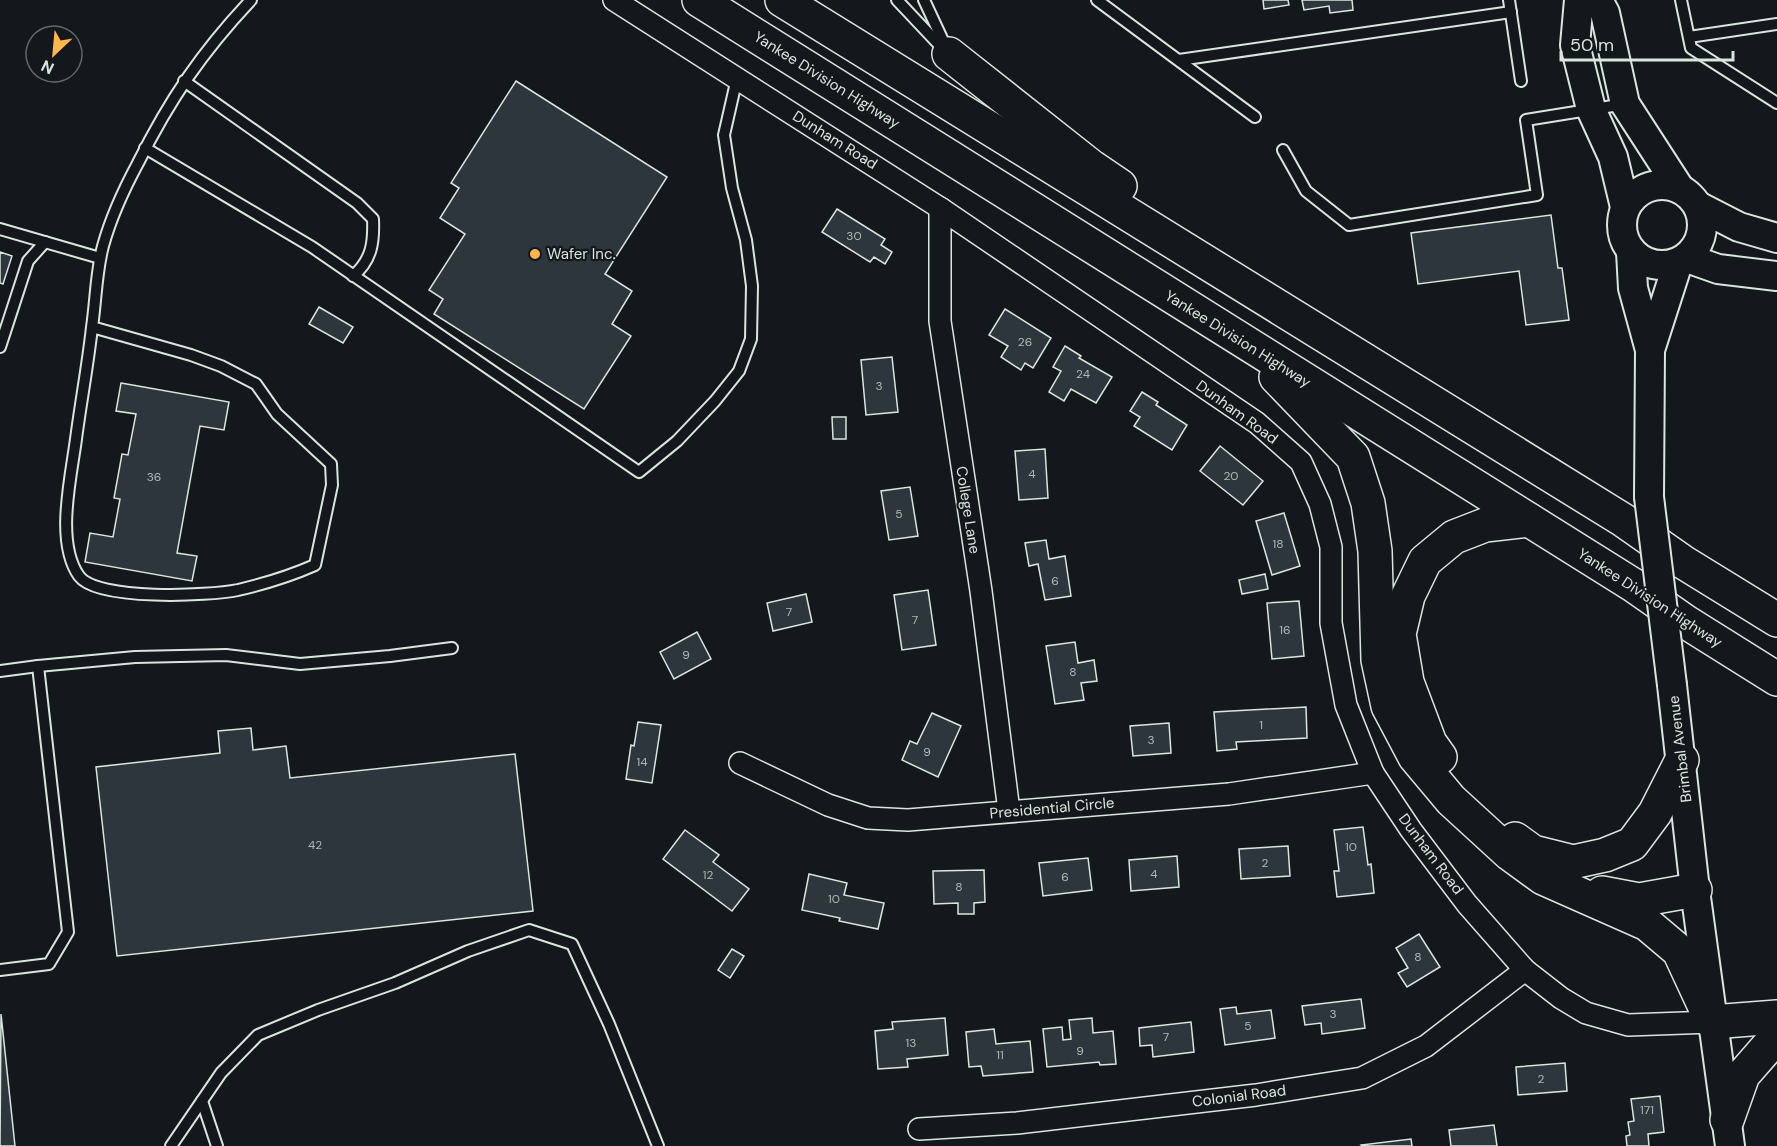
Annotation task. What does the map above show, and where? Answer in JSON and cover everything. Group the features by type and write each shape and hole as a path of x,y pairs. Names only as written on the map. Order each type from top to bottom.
{"highway":[{"name":"Yankee Division Highway","path":"699,0 1529,520 1777,679"},
{"path":"783,0 1623,520 1683,562 1777,620"},
{"path":"949,54 1092,167 1450,414"},
{"path":"1243,342 1353,457 1368,503 1375,551 1378,660 1388,706 1415,757 1451,800 1510,854 1543,878 1647,924 1679,951 1712,1022 1777,1017"},
{"path":"1529,520 1485,525 1454,537 1425,561 1408,596 1399,634 1407,682 1430,743 1463,791 1505,831 1533,852 1573,862 1605,855 1632,844 1655,813 1682,760"},
{"path":"1683,562 1777,610"},
{"path":"1565,886 1639,900 1695,890"},
{"path":"1728,1133 1743,1075 1777,1036"}],"main road":[{"path":"1579,0 1575,45 1591,109 1613,157 1625,207"},
{"path":"1598,0 1605,13 1625,104 1702,220 1702,234 1696,247 1683,260 1650,350"},
{"path":"1777,238 1739,227 1668,185 1655,185 1643,189 1632,197 1621,219 1625,242 1631,252 1641,260 1653,265 1666,266 1683,260 1718,269 1777,276"},
{"path":"1631,252 1633,288 1650,350"},
{"name":"Brimbal Avenue","path":"1650,350 1649,497 1682,760 1695,890 1728,1133"}],"street":[{"name":"Dunham Road","path":"614,0 940,207 1257,423 1301,462 1320,504 1331,547 1331,623 1346,705 1373,773 1411,830 1467,904 1525,970 1561,998 1586,1013 1628,1025 1712,1022"},
{"name":"College Lane","path":"940,207 940,321 981,591 1009,811"},
{"name":"Presidential Circle","path":"740,763 828,805 868,818 908,820 1229,794 1373,773"},
{"name":"Colonial Road","path":"920,1129 1017,1123 1256,1095 1362,1078 1426,1046 1525,970"}],"lane":[{"path":"93,327 191,355 221,366 256,384 277,414 331,464 332,485 315,565 280,579 236,590 198,596 116,591 97,588 80,577 69,553 66,533 73,458 103,246 125,187 184,81 218,35 251,0"},
{"path":"897,0 949,54"},
{"path":"924,0 949,54"},
{"path":"1097,0 1255,117"},
{"path":"1509,0 1521,81"},
{"path":"1681,0 1691,48 1776,100"},
{"path":"1179,60 1511,12"},
{"path":"1689,36 1777,24"},
{"path":"145,148 312,248 639,472 677,441 715,401 739,371 751,339 752,286 747,240 732,188 724,135 737,78"},
{"path":"184,81 357,203 373,219 371,252 362,268 353,276"},
{"path":"1283,150 1306,191 1349,225 1537,195 1526,120 1625,104"},
{"path":"0,229 100,258"},
{"path":"0,347 28,261 45,242"},
{"path":"0,671 135,657 226,655 300,664 452,648"},
{"path":"0,970 49,964 68,932 38,666"},
{"path":"171,1146 221,1073 258,1035 318,1010 396,983 468,951 529,930 572,944 609,1024 658,1146"},
{"path":"202,1101 217,1146"}],"building":[{"path":"1263,0 1288,0 1289,5 1264,9"},
{"path":"1302,0 1352,0 1353,10 1330,13 1329,6 1304,10"},
{"name":"Wafer Inc.","path":"516,81 667,177 605,274 632,291 612,324 631,336 584,409 434,314 443,299 429,290 465,234 440,218 459,188 451,183"},
{"path":"837,209 885,239 881,245 892,252 885,264 874,257 870,262 822,232"},
{"path":"1551,215 1558,268 1562,268 1569,320 1526,325 1519,271 1418,284 1411,233"},
{"path":"0,252 12,256 3,284 0,283"},
{"path":"319,307 353,327 343,343 309,324"},
{"path":"1005,309 1051,338 1033,368 1025,363 1021,370 1001,357 1008,346 989,335"},
{"path":"1065,346 1081,356 1079,358 1112,377 1096,403 1071,389 1064,401 1049,392 1061,371 1053,367"},
{"path":"892,357 898,412 866,415 861,360"},
{"path":"121,383 229,402 224,430 200,426 177,553 197,556 192,581 85,562 90,533 113,537 120,499 114,498 122,454 128,455 136,414 116,411"},
{"path":"1142,392 1158,402 1156,405 1187,425 1172,450 1134,426 1140,417 1130,411"},
{"path":"832,417 846,417 846,439 833,439"},
{"path":"1220,446 1263,481 1243,505 1200,471"},
{"path":"1045,449 1048,498 1019,500 1015,451"},
{"path":"910,487 918,536 889,540 881,491"},
{"path":"1284,513 1300,566 1272,575 1256,521"},
{"path":"1046,540 1049,559 1065,556 1071,596 1045,600 1038,564 1029,566 1025,543"},
{"path":"1265,574 1268,589 1242,594 1239,580"},
{"path":"928,590 936,645 902,650 894,595"},
{"path":"806,594 812,622 773,631 767,603"},
{"path":"1299,601 1304,656 1272,659 1267,603"},
{"path":"697,632 711,659 674,679 660,652"},
{"path":"1075,642 1078,663 1094,660 1097,681 1081,683 1084,700 1055,704 1046,646"},
{"path":"1306,707 1307,738 1236,742 1237,749 1217,751 1214,712"},
{"path":"932,713 961,726 938,777 902,760 910,741 917,744"},
{"path":"638,722 661,725 652,783 626,779 631,745 634,746"},
{"path":"1169,723 1171,753 1133,756 1130,726"},
{"path":"251,728 253,750 286,746 290,778 515,754 533,911 117,956 96,767 220,753 218,731"},
{"path":"1363,827 1368,865 1371,864 1374,893 1337,897 1334,871 1339,871 1334,830"},
{"path":"685,830 719,855 713,862 749,889 732,911 663,859"},
{"path":"1288,846 1290,876 1241,879 1239,849"},
{"path":"1177,856 1179,887 1131,891 1129,860"},
{"path":"1088,858 1092,890 1043,896 1039,863"},
{"path":"984,870 985,902 974,903 974,914 958,914 958,903 934,904 933,871"},
{"path":"809,874 847,883 844,895 884,903 878,929 802,910"},
{"path":"1419,934 1440,967 1407,987 1398,973 1408,968 1396,948"},
{"path":"732,949 744,956 730,978 718,970"},
{"path":"1361,999 1365,1028 1322,1034 1321,1023 1305,1025 1302,1006"},
{"path":"1236,1007 1237,1014 1271,1010 1275,1038 1225,1045 1220,1009"},
{"path":"1,1014 15,1146 0,1146"},
{"path":"945,1018 948,1055 907,1059 908,1067 878,1069 875,1031 893,1029 892,1022"},
{"path":"1092,1018 1093,1033 1113,1031 1116,1064 1100,1065 1099,1062 1047,1067 1043,1029 1062,1027 1063,1040 1071,1039 1069,1020"},
{"path":"1191,1022 1194,1052 1153,1057 1152,1045 1140,1046 1139,1028"},
{"path":"994,1029 996,1044 1030,1041 1033,1072 983,1076 981,1066 969,1067 966,1032"},
{"path":"1565,1063 1567,1091 1518,1095 1516,1067"},
{"path":"1660,1096 1664,1132 1648,1134 1649,1146 1627,1146 1626,1136 1630,1135 1628,1122 1634,1121 1631,1099"},
{"path":"1494,1125 1497,1146 1451,1146 1449,1130"},
{"path":"1411,1139 1412,1146 1361,1145"}],"place":[{"name":"Wafer Inc.","path":"535,254"}]}
